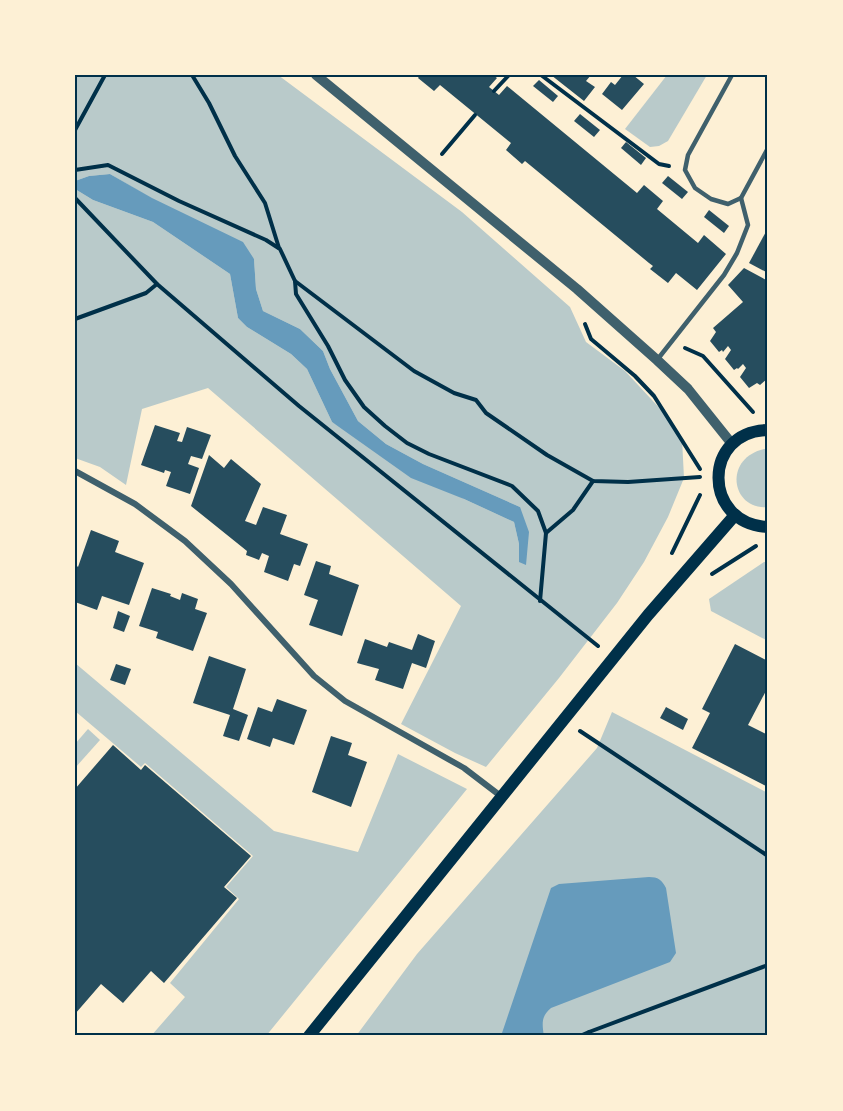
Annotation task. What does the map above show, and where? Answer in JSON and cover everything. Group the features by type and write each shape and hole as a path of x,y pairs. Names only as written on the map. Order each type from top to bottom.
{"main road":[{"path":"768,430 758,430 744,435 732,444 723,456 718,472 719,488 724,503 735,515 749,524 768,527"},
{"path":"309,1036 613,658 735,515"}],"street":[{"path":"316,75 577,289 688,389 732,444"},
{"path":"75,471 135,504 185,541 231,584 314,676 345,701 464,768 502,798"}],"lane":[{"path":"732,75 688,155 685,170 695,188 711,199 728,204 741,198 768,148"},
{"path":"657,360 724,275 737,253 748,225 741,198"}],"path":[{"path":"75,130 105,75"},
{"path":"192,75 209,103 235,156 265,203 280,249 295,281 296,294 328,346 345,380 364,407 407,443 429,454 512,486 538,511 546,533 540,601"},
{"path":"494,91 509,75"},
{"path":"541,75 659,164 685,170"},
{"path":"430,169 475,115"},
{"path":"75,170 108,165 179,201 266,240 280,249"},
{"path":"75,198 157,284 299,406 613,658"},
{"path":"295,281 414,371 454,393 476,400 486,413 593,481 628,482 700,477"},
{"path":"75,319 146,293 157,284"},
{"path":"577,289 581,316 591,339 635,376 654,396 700,469"},
{"path":"546,533 573,510 593,481"},
{"path":"565,720 768,856"},
{"path":"580,1036 768,965"}],"shaded area":[{"path":"75,75 278,75 462,212 570,307 586,342 625,371 665,414 682,439 684,478 668,517 644,562 617,603 486,767 401,724 461,606 208,388 142,409 126,485 100,467 75,458 75,189 93,200 153,222 230,274 238,318 247,327 291,354 307,369 332,422 464,499 514,522 519,544 520,507 423,464 386,444 358,421 323,351 300,329 263,311 256,289 254,259 110,174 89,176 75,181"},
{"path":"667,75 707,75 668,141 659,146 650,147 625,129"},
{"path":"768,449 768,507 756,506 746,501 737,483 737,473 742,463 751,455"},
{"path":"764,562 768,562 768,641 711,611 709,599"},
{"path":"75,663 274,831 358,852 398,754 467,789 266,1036 151,1036 185,997 170,983 239,899 226,887 253,856 145,763 141,767 75,711"},
{"path":"612,712 768,793 768,1036 356,1036 417,954 597,748"},
{"path":"88,729 100,740 75,768 75,744"}],"water":[{"path":"110,174 152,198 243,242 254,259 256,289 263,311 300,329 323,351 358,421 386,444 423,464 520,507 529,532 526,565 519,562 519,544 514,522 411,478 332,422 307,369 291,354 247,327 238,318 230,274 153,222 93,200 75,189 75,181 89,176"},
{"path":"649,877 659,879 666,888 676,953 670,962 551,1008 543,1020 544,1036 501,1036 551,888 559,884"}],"building":[{"path":"420,75 493,75 497,78 489,87 499,95 507,86 637,193 644,185 663,201 657,209 698,243 704,235 726,254 697,290 676,273 668,283 650,269 653,266 525,161 522,164 506,150 511,143 440,85 434,91 418,78"},
{"path":"551,75 591,75 586,81 595,87 584,101"},
{"path":"623,75 633,75 644,84 622,110 602,94 611,82 615,85"},
{"path":"539,80 558,96 553,102 533,86"},
{"path":"580,114 600,130 594,137 574,121"},
{"path":"626,142 646,158 641,165 621,148"},
{"path":"668,176 688,192 682,199 662,183"},
{"path":"709,210 729,226 724,233 704,217"},
{"path":"768,228 768,273 749,263"},
{"path":"744,268 768,281 768,378 760,385 757,383 749,388 740,377 746,368 743,364 734,370 725,359 731,350 728,346 723,352 722,350 719,352 710,341 716,332 713,328 743,302 728,285"},
{"path":"155,425 180,433 177,441 182,442 187,427 211,435 202,459 191,456 188,464 199,468 190,494 166,486 171,472 165,470 164,473 141,465"},
{"path":"209,455 224,468 231,459 261,484 245,521 256,525 263,507 287,515 280,534 308,544 300,566 294,564 288,581 264,572 269,556 262,553 259,560 246,555 247,551 191,506"},
{"path":"91,530 119,541 115,552 144,563 129,605 102,596 97,610 75,602 75,570"},
{"path":"316,561 331,566 329,574 359,585 342,636 309,625 318,600 304,595"},
{"path":"152,588 171,594 170,596 180,600 182,593 198,599 195,609 207,613 193,651 156,638 158,632 139,626"},
{"path":"118,611 130,616 124,632 113,628"},
{"path":"418,634 435,641 426,668 412,663 403,689 375,680 379,669 357,663 365,639 387,647 389,642 412,650"},
{"path":"735,644 768,661 768,687 748,725 768,735 768,787 692,748 710,713 702,709"},
{"path":"209,656 246,669 233,709 248,715 239,741 223,736 230,715 193,703"},
{"path":"116,664 131,669 125,685 110,680"},
{"path":"277,699 307,710 294,745 273,738 270,747 247,739 258,707 272,712"},
{"path":"666,707 688,719 683,730 660,718"},
{"path":"331,736 352,743 348,755 367,762 351,807 312,792"},
{"path":"113,745 141,770 145,765 251,856 224,887 237,898 164,983 151,971 123,1003 101,984 75,1014 75,789"}]}
